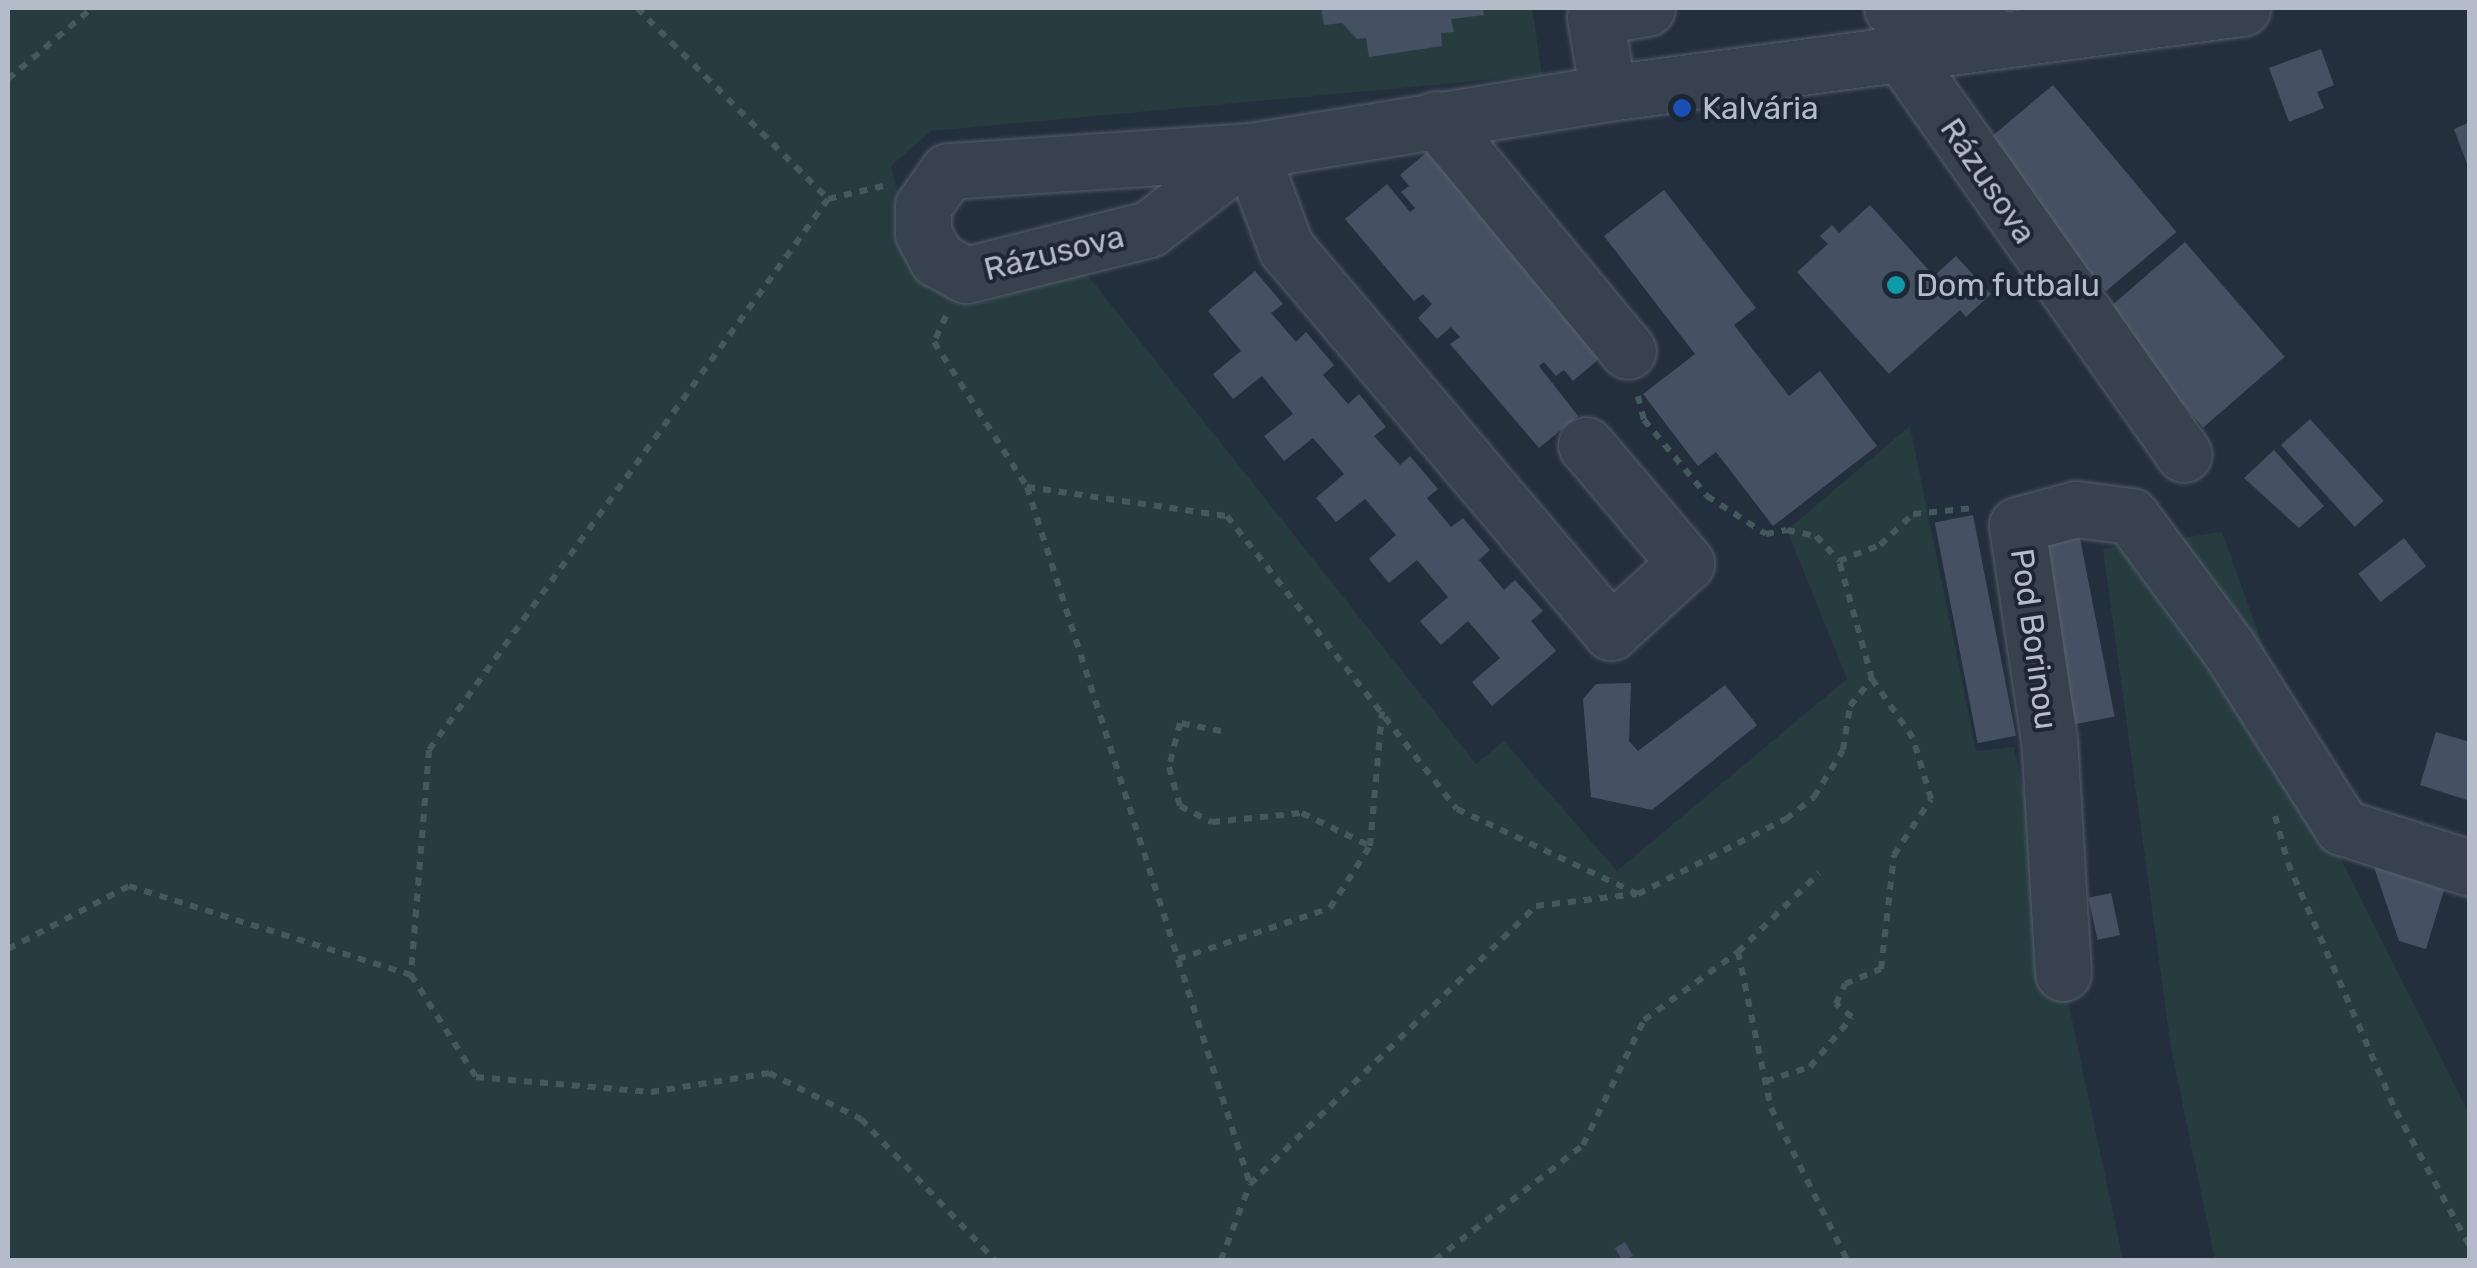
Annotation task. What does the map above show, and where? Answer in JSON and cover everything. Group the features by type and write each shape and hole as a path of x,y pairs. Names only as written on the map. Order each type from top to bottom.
{"street":[{"path":"1608,92 1594,17 1647,8"},
{"name":"Rázusova","path":"1250,150 1149,229 966,274 937,260 922,233 923,206 948,171 1250,150 1608,92 1896,30 2242,8"},
{"name":"Rázusova","path":"1896,30 2184,454"},
{"path":"1436,119 1628,352"},
{"path":"1250,150 1286,248 1611,632 1686,563 1586,444"},
{"name":"Pod Borinou","path":"2063,974 2049,740 2017,525 2076,509 2131,516 2229,648 2342,827 2470,868"}],"path":[{"path":"8,79 92,8"},
{"path":"637,8 828,198"},
{"path":"948,171 828,198 430,750 411,975 476,1077 651,1092 769,1073 784,1080 862,1119 994,1260"},
{"path":"966,274 934,342 1027,487 1250,1184"},
{"path":"1628,352 1644,420 1707,496 1766,534 1786,530 1816,536 1839,561 1872,679 1913,738 1932,800 1894,855 1881,969 1845,984 1836,1004 1852,1017 1810,1066 1766,1080"},
{"path":"1027,487 1227,516 1457,808 1638,894"},
{"path":"1839,561 1880,545 1912,514 1976,508 2017,525"},
{"path":"1221,1260 1250,1184 1536,906 1638,894 1786,819 1814,797 1843,750 1850,706 1872,679"},
{"path":"1178,958 1330,908 1370,846 1382,712"},
{"path":"1221,731 1180,723 1168,767 1180,806 1212,822 1302,813 1370,846"},
{"path":"2273,809 2288,863 2396,1112 2470,1246"},
{"path":"1435,1260 1583,1145 1644,1020 1738,952 1819,872"},
{"path":"8,949 129,886 411,975"},
{"path":"1738,952 1771,1108 1847,1260"}],"green space":[{"path":"8,8 1532,8 1542,75 931,131 891,166 918,277 969,306 1085,272 1476,764 1504,741 1617,871 1847,679 1787,530 1910,426 1976,751 2014,747 2123,1260 8,1260"},
{"path":"2222,532 2335,847 2469,1114 2469,1260 2215,1260 2171,1048 2103,549"}],"building":[{"path":"1321,8 1483,8 1484,15 1451,19 1454,32 1441,33 1442,46 1369,57 1366,38 1357,39 1342,23 1324,25"},
{"path":"2321,49 2334,85 2317,92 2324,108 2289,122 2269,68"},
{"path":"2053,85 2176,232 2106,291 1983,144"},
{"path":"2470,122 2470,169 2469,169 2454,129"},
{"path":"1427,152 1436,163 1443,157 1600,358 1573,381 1564,370 1556,376 1544,362 1539,366 1578,416 1539,448 1450,344 1460,337 1451,327 1437,339 1418,318 1432,304 1423,294 1414,301 1345,219 1387,184 1410,212 1415,208 1401,192 1409,186 1400,175"},
{"path":"1664,190 1756,308 1734,325 1789,396 1820,371 1877,446 1773,526 1716,452 1698,466 1643,394 1695,354 1604,236"},
{"name":"Dom futbalu","path":"1870,205 1934,276 1956,256 1991,294 1966,317 1960,310 1889,374 1797,272 1828,244 1820,236 1832,225 1839,233"},
{"path":"2185,242 2285,357 2203,428 2103,313"},
{"path":"1255,271 1283,304 1271,313 1296,342 1306,332 1334,365 1323,375 1348,404 1359,394 1386,427 1374,436 1400,465 1410,456 1438,489 1427,498 1451,527 1463,518 1490,550 1479,560 1504,590 1515,580 1543,611 1531,621 1556,651 1492,706 1472,682 1500,658 1468,621 1441,645 1420,621 1448,597 1417,560 1389,583 1369,559 1396,535 1365,499 1336,522 1316,498 1344,474 1313,438 1284,461 1264,436 1293,414 1262,376 1233,399 1213,374 1241,351 1208,311"},
{"path":"2310,419 2384,501 2355,527 2281,445"},
{"path":"2274,450 2324,506 2299,528 2244,478"},
{"path":"1973,515 2016,736 1978,743 1935,522"},
{"path":"2079,533 2115,717 2075,724 2040,541"},
{"path":"2404,538 2426,566 2380,602 2358,574"},
{"path":"1631,683 1629,741 1638,751 1725,685 1757,725 1652,810 1591,797 1583,699 1596,684"},
{"path":"2436,732 2470,742 2470,801 2420,785"},
{"path":"2374,867 2444,890 2426,949 2399,941"},
{"path":"2111,893 2120,935 2097,940 2089,898"},
{"path":"1625,1242 1633,1256 1622,1260 1615,1248"}],"place":[{"name":"Kalvária","path":"1682,108"},
{"name":"Dom futbalu","path":"1896,285"}]}
